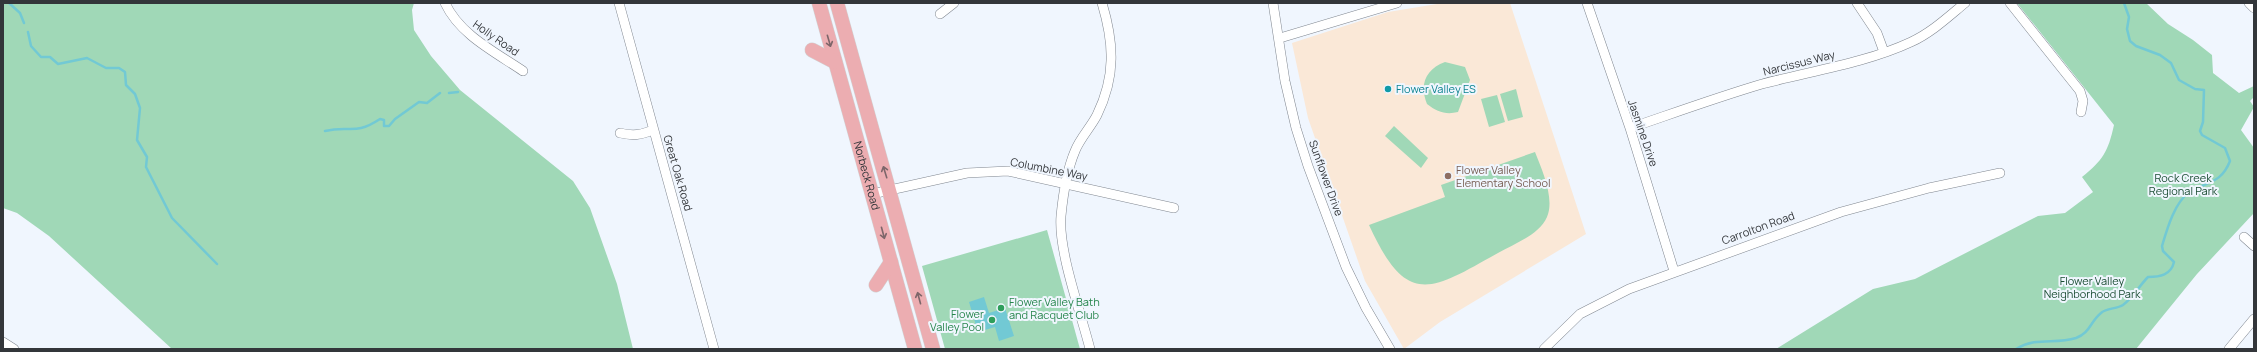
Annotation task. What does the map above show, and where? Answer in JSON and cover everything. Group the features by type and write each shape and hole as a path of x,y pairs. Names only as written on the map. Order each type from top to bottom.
{"main road":[{"name":"Norbeck Road","path":"819,3 915,349"},
{"name":"Norbeck Road","path":"837,3 933,349"},
{"path":"812,50 835,62"},
{"path":"876,285 891,262"}],"street":[{"name":"Holly Road","path":"445,3 451,15 465,32 523,71"},
{"name":"Great Oak Road","path":"619,3 714,349"},
{"path":"940,14 954,3"},
{"path":"1090,349 1063,250 1061,218 1066,184 1075,151 1097,115 1104,97 1113,59 1111,40 1102,3"},
{"name":"Sunflower Drive","path":"1273,3 1280,38 1285,81 1311,174 1346,267 1366,308 1390,349"},
{"path":"1280,38 1397,3"},
{"name":"Jasmine Drive","path":"1587,3 1630,128 1674,272"},
{"path":"1857,3 1877,33 1884,52"},
{"name":"Narcissus Way","path":"1630,128 1745,90 1812,71 1851,63 1911,42 1938,26 1965,3"},
{"path":"2010,3 2080,91 2083,101 2081,112"},
{"path":"2249,3 2254,8"},
{"path":"620,132 631,136 644,134 653,130"},
{"name":"Columbine Way","path":"872,194 967,173 1001,172 1066,184 1174,208"},
{"name":"Carrolton Road","path":"1544,349 1580,314 1628,289 1840,212 1929,188 2000,173"},
{"path":"2244,237 2254,246"},
{"path":"2229,349 2254,319"},
{"path":"3,342 14,349"}],"shaded area":[{"name":"Flower Valley Elementary School","path":"1443,3 1510,3 1586,234 1440,322 1404,349 1365,281 1308,118 1292,43 1388,12"}],"green space":[{"path":"3,3 414,3 412,10 414,30 431,56 460,90 573,181 590,208 617,284 633,349 172,349 49,236 17,213 3,208"},
{"path":"2017,3 2146,3 2168,24 2193,40 2212,55 2213,73 2239,93 2254,86 2254,97 2250,101 2254,107 2241,130 2254,148 2254,213 2197,274 2136,349 1776,349 1873,289 1915,279 2038,216 2065,213 2093,192 2082,177 2095,166 2104,155 2114,125"},
{"path":"1445,62 1465,67 1470,80 1458,112 1446,113 1438,111 1427,104 1425,97 1424,84 1426,78 1433,69"},
{"path":"1516,89 1523,117 1508,121 1500,94"},
{"path":"1497,95 1505,122 1489,127 1481,99"},
{"path":"1394,126 1428,158 1421,168 1385,136"},
{"path":"1535,152 1549,193 1549,209 1547,217 1538,229 1526,238 1474,266 1437,283 1422,284 1409,280 1396,270 1383,252 1369,225 1445,197 1441,185"},
{"name":"Flower Valley Bath and Racquet Club","path":"1047,230 1080,349 945,349 922,266"}],"water":[{"name":"Flower Valley Pool","path":"984,297 989,313 1005,308 1014,336 999,341 995,327 978,332 969,302"}],"waterway":[{"path":"9,3 20,13 24,23"},
{"path":"2016,349 2032,343 2068,340 2081,336 2097,316 2103,311 2121,306 2127,302 2148,277 2161,276 2168,272 2173,266 2174,262 2163,251 2162,246 2169,224 2176,209 2180,202 2190,192 2218,178 2230,161 2225,148 2202,135 2200,131 2203,122 2204,90 2195,89 2179,80 2171,63 2160,55 2136,46 2130,41 2127,29 2129,17 2124,3"},
{"path":"28,32 31,46 41,57 50,57 58,64 87,58 106,68 119,68 125,72 126,85 135,94 140,108 137,140 147,157 146,167 172,218 217,264"},
{"path":"449,93 458,92"},
{"path":"325,131 334,129 358,129 380,119 384,120 384,126 389,126 395,119 419,102 427,103 440,93"}],"place":[{"name":"Flower Valley ES","path":"1388,89"},
{"name":"Flower Valley Elementary School","path":"1448,176"},
{"name":"Flower Valley Bath and Racquet Club","path":"1001,308"},
{"name":"Flower Valley Pool","path":"992,320"}],"park label":[{"name":"Rock Creek Regional Park","path":"2183,184"},
{"name":"Flower Valley Neighborhood Park","path":"2092,287"}]}
